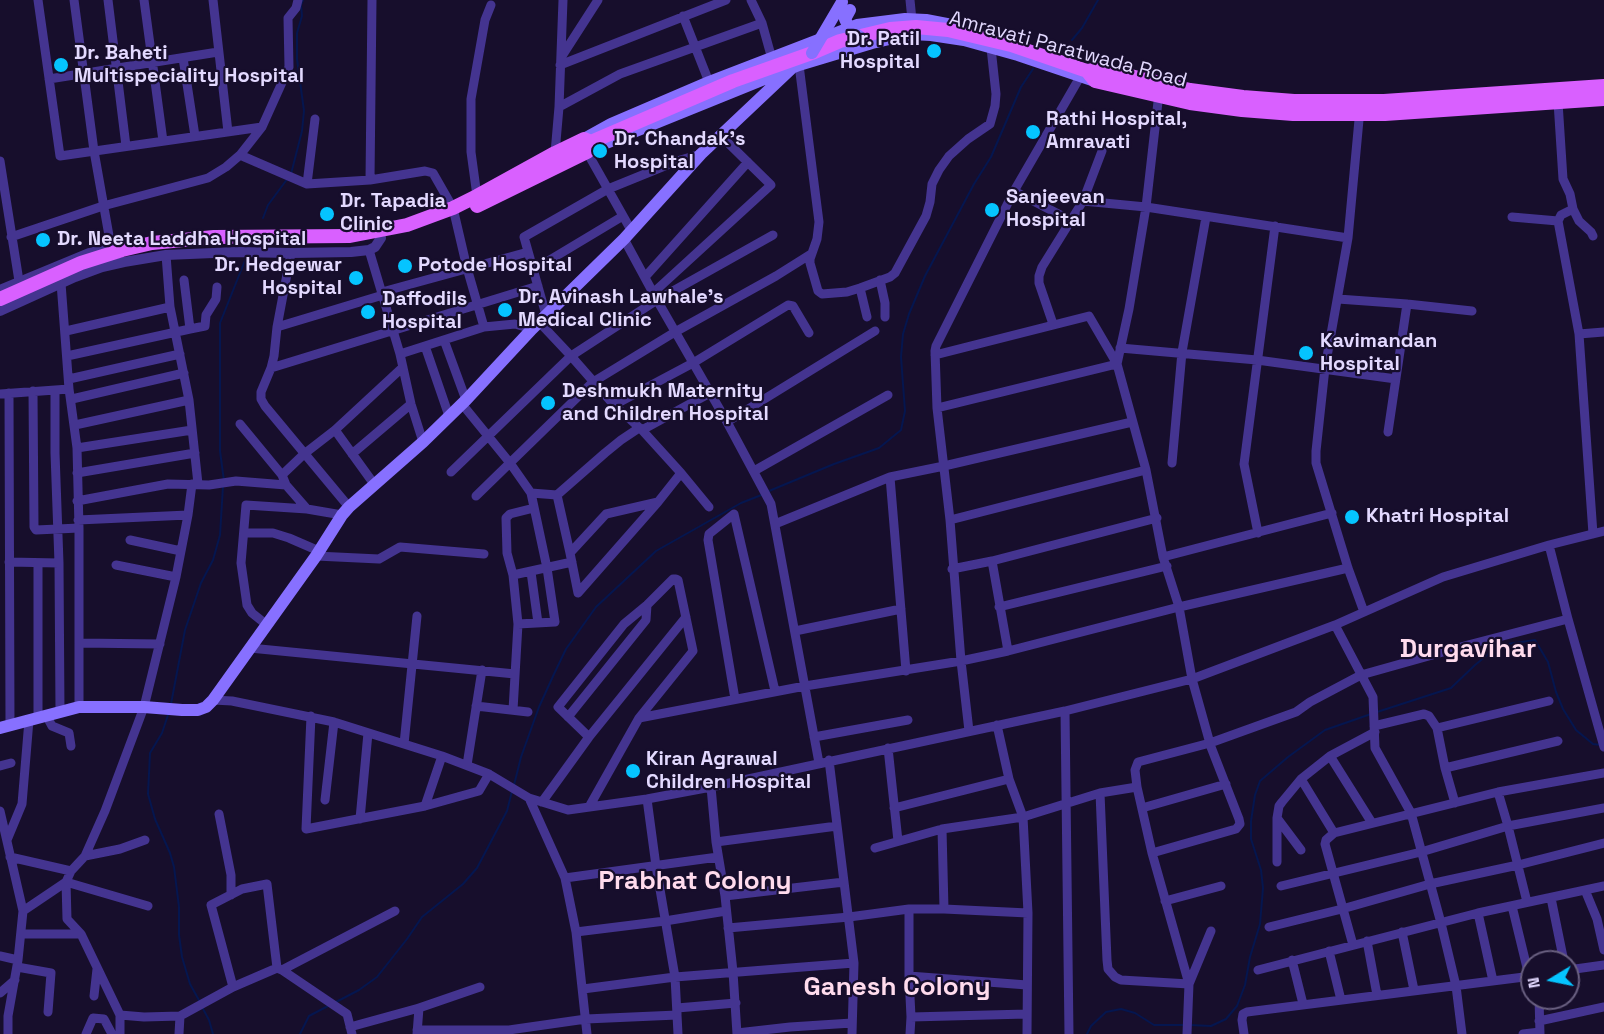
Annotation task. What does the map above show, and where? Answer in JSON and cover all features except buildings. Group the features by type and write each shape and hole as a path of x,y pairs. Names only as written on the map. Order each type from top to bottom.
{"main road":[{"path":"848,3 845,19 850,30 860,36"},
{"path":"812,53 848,3"},
{"path":"588,146 610,124 709,82 857,25 926,20 967,28 1022,43 1089,73"},
{"name":"Amravati Paratwada Road","path":"350,239 381,234 454,212 610,134 733,81 840,41 890,29 916,27 948,30 1011,45 1089,73"},
{"name":"Amravati Paratwada Road","path":"454,212 477,196 555,153 588,146 795,67 872,43 911,34 964,40 1159,90 1190,102 1242,110 1293,114 1360,107 1385,114 1604,99"},
{"path":"5,726 79,707 144,707 182,711 198,710 207,706 318,554 346,511 464,402 539,322 628,235 701,154 795,67"},
{"path":"1360,107 1384,101 1604,86"},
{"path":"0,299 81,262 152,243 214,237 350,239"},
{"path":"0,306 100,262 165,249 190,245 350,239"}],"street":[{"path":"38,0 58,154 61,156 262,127"},
{"path":"74,0 94,151 111,248"},
{"path":"108,0 126,146"},
{"path":"144,0 163,141"},
{"path":"213,0 228,132"},
{"path":"11,237 103,206 208,178 226,167 240,155 262,127 289,67 288,18 296,8 298,0"},
{"path":"370,180 372,0"},
{"path":"555,153 563,0"},
{"path":"560,61 598,0"},
{"path":"560,61 726,0"},
{"path":"751,0 762,23 772,59"},
{"path":"910,0 912,20"},
{"path":"477,196 471,152 471,99 485,20 491,5"},
{"path":"682,16 709,82"},
{"path":"558,107 620,74 762,23"},
{"path":"795,67 819,222 810,262 820,293 848,292 890,277 895,273 926,216 932,184 939,170 962,144 990,124 996,94 991,48"},
{"path":"49,79 218,52"},
{"path":"183,58 195,136"},
{"path":"969,731 952,569 950,520 937,408 936,346 1014,191 1089,73"},
{"path":"1117,364 1129,309 1146,207 1159,90"},
{"path":"1558,102 1563,179 1579,221 1593,236"},
{"path":"1360,107 1348,238 1325,368 1316,463 1364,612"},
{"path":"305,183 315,119"},
{"path":"655,297 771,186 771,183 720,135"},
{"path":"588,146 623,216 628,235 655,297 771,504 819,763"},
{"path":"1053,324 1039,283 1041,267 1083,201 1102,151"},
{"path":"701,154 677,161 608,189 524,237 538,286 539,322 614,405 681,473 709,507"},
{"path":"240,155 305,183 370,180 425,171 433,173 454,212 484,327"},
{"path":"0,161 19,281"},
{"path":"645,277 748,162"},
{"path":"1014,191 1070,220"},
{"path":"1083,201 1146,207 1348,238"},
{"path":"1573,209 1560,215 1558,220 1579,334 1593,534"},
{"path":"533,270 623,216"},
{"path":"1512,217 1558,220"},
{"path":"1172,463 1182,352 1206,218"},
{"path":"1258,533 1244,464 1275,226"},
{"path":"0,290 89,253 147,239 236,230 321,231 374,228 381,234 375,247 369,250 166,255 102,267 0,311"},
{"path":"451,472 571,356 655,297 773,235"},
{"path":"369,250 423,442"},
{"path":"278,327 382,293 528,252"},
{"path":"291,253 271,368 261,392 261,399 346,511"},
{"path":"476,496 593,382 811,254"},
{"path":"120,1034 120,1015 81,934 67,919 66,882 71,871 85,856 105,811 144,707 182,551 195,484 195,453 189,400 170,306 166,255"},
{"path":"184,280 190,330"},
{"path":"880,280 885,303 885,317"},
{"path":"61,284 76,448 79,524 79,707"},
{"path":"271,368 538,286"},
{"path":"68,356 205,326 206,315 216,299 218,287"},
{"path":"860,288 867,316"},
{"path":"1338,299 1472,311"},
{"path":"1388,432 1407,304"},
{"path":"614,405 693,363 788,305 793,306 809,333"},
{"path":"66,331 170,306"},
{"path":"935,356 1089,316 1117,364 1146,470 1165,562 1179,607 1192,680 1210,743 1239,819 1239,827 1236,829 1152,853"},
{"path":"400,354 484,327 539,322"},
{"path":"727,422 875,331"},
{"path":"1579,334 1604,332"},
{"path":"444,340 464,402 531,493 548,568 555,622 518,624"},
{"path":"425,346 449,416"},
{"path":"1120,348 1257,360 1396,379"},
{"path":"5,726 9,562 4,393 55,390 69,384 180,354"},
{"path":"937,408 1117,364"},
{"path":"282,475 335,430 403,366"},
{"path":"72,399 184,373"},
{"path":"55,390 60,712"},
{"path":"33,391 34,527 36,530 188,514"},
{"path":"531,493 557,495 621,440 710,393"},
{"path":"754,471 888,395"},
{"path":"75,425 189,400"},
{"path":"352,454 411,404"},
{"path":"775,524 890,477 1132,422"},
{"path":"240,424 307,509"},
{"path":"76,448 192,430"},
{"path":"335,430 374,484"},
{"path":"77,472 195,453"},
{"path":"950,520 1146,470"},
{"path":"557,495 578,593 681,473"},
{"path":"890,477 906,670"},
{"path":"77,501 168,484 209,485 236,481 286,485"},
{"path":"513,575 548,568 571,557 606,514 658,502"},
{"path":"267,625 252,613 248,605 241,563 246,505 346,511"},
{"path":"513,710 518,624 513,575 507,553 506,518 510,514 534,508"},
{"path":"999,607 1332,513"},
{"path":"735,699 708,540 709,534 734,514 775,691"},
{"path":"952,569 992,561 1156,518"},
{"path":"213,700 232,701 334,722 466,765 489,774 526,796 568,810 646,799 711,786 1065,711 1192,680 1335,625 1443,577 1604,531"},
{"path":"244,533 273,533 289,538 318,554 379,559 400,547 484,554"},
{"path":"130,540 182,551"},
{"path":"1549,545 1568,619 1602,729 1603,744"},
{"path":"992,561 1008,651"},
{"path":"9,562 59,563"},
{"path":"7,841 22,804 38,717 38,564"},
{"path":"116,565 176,577"},
{"path":"639,718 775,691 961,661 1348,568"},
{"path":"531,572 538,623"},
{"path":"589,736 558,707 624,624 673,579 678,580 693,651 639,718 589,807"},
{"path":"568,717 646,620 647,605"},
{"path":"795,630 901,609"},
{"path":"404,744 417,616"},
{"path":"542,802 589,736 686,617"},
{"path":"1189,984 1152,853 1137,786 1135,770 1138,762 1210,743 1296,712 1361,675 1568,619"},
{"path":"1335,625 1373,697 1375,748 1411,813 1456,986 1462,1034"},
{"path":"79,644 160,644"},
{"path":"250,648 515,674"},
{"path":"466,765 482,670"},
{"path":"1437,728 1549,701"},
{"path":"476,705 528,712"},
{"path":"1065,711 1069,1034"},
{"path":"1278,862 1279,806 1301,778 1374,727 1424,714 1429,716 1437,728 1455,803"},
{"path":"311,716 306,829 425,806 479,791 489,774"},
{"path":"38,717 69,733 71,746"},
{"path":"813,737 908,720"},
{"path":"325,800 334,722"},
{"path":"997,725 1009,779 1023,817 1028,913 1027,1034"},
{"path":"360,819 368,733"},
{"path":"1445,768 1558,741"},
{"path":"888,748 898,841"},
{"path":"425,806 442,756"},
{"path":"1330,756 1372,823"},
{"path":"829,760 854,963 852,1034"},
{"path":"0,766 11,763"},
{"path":"1353,945 1325,844 1334,833 1498,792 1604,773"},
{"path":"1301,778 1334,833"},
{"path":"894,808 1009,779"},
{"path":"1142,808 1226,784"},
{"path":"711,786 716,842 725,896 737,1033 852,1023"},
{"path":"875,848 942,829 1023,817 1100,793 1137,786"},
{"path":"1498,792 1527,902"},
{"path":"1100,793 1108,969 1121,980 1189,984"},
{"path":"526,796 565,878 576,932 587,1034"},
{"path":"646,799 675,977 678,1034"},
{"path":"1281,886 1421,852 1508,826 1604,808"},
{"path":"0,811 22,910 22,934 8,1016 8,1034"},
{"path":"219,814 231,875 231,895"},
{"path":"1277,818 1301,850"},
{"path":"716,842 837,826"},
{"path":"942,829 944,909"},
{"path":"85,856 120,849 145,840"},
{"path":"1269,927 1430,884 1604,843"},
{"path":"10,857 71,871"},
{"path":"565,878 718,857"},
{"path":"22,910 66,882 148,906"},
{"path":"725,896 844,882"},
{"path":"232,987 211,905 242,889 267,884 279,969 346,1014 351,1030 480,987"},
{"path":"1165,901 1221,886"},
{"path":"1258,970 1478,913 1604,886"},
{"path":"1585,890 1597,919 1604,950"},
{"path":"1551,898 1562,950"},
{"path":"1512,906 1523,950"},
{"path":"728,928 909,909 1028,913"},
{"path":"909,909 910,1034"},
{"path":"576,932 665,921 726,910"},
{"path":"120,1015 180,1016 232,987 279,969 395,911"},
{"path":"1478,913 1493,981"},
{"path":"1187,1033 1189,984 1211,931"},
{"path":"1402,932 1414,990"},
{"path":"22,934 81,934"},
{"path":"1367,940 1377,995"},
{"path":"1329,951 1341,999"},
{"path":"0,956 51,973 48,1012"},
{"path":"1292,960 1303,1004"},
{"path":"583,989 675,977 854,963"},
{"path":"1580,968 1604,965"},
{"path":"94,996 97,968"},
{"path":"909,976 1027,985"},
{"path":"1244,1034 1242,1020 1246,1012 1520,977"},
{"path":"0,993 15,980"},
{"path":"677,1008 736,1003"},
{"path":"1539,1021 1604,1007"},
{"path":"419,1008 417,1032 509,1032 586,1019 677,1015 677,1008"},
{"path":"1523,1034 1540,1033 1539,1010"},
{"path":"911,1017 1027,1014"},
{"path":"179,1034 180,1016"},
{"path":"86,1034 93,1018 104,1019 112,1034"}],"waterway":[{"path":"291,174 302,131 304,111 297,59 297,33 302,16 303,0"},
{"path":"1072,40 1082,28 1098,0"},
{"path":"769,491 879,448 901,430 905,411 901,357 903,334 909,314 925,276 991,157 1021,87 1033,69"},
{"path":"263,218 268,205 288,178"},
{"path":"224,481 220,451 220,323 246,258"},
{"path":"171,704 185,630 201,583 213,560 220,535 223,486"},
{"path":"514,785 521,757 539,707 554,674 566,649 596,607 656,551 741,503 764,494"},
{"path":"1377,712 1451,688 1501,645 1535,640 1548,662 1563,709 1576,730 1593,744 1601,745"},
{"path":"169,712 162,733 150,753 148,794 174,867 182,957 190,984 200,1002"},
{"path":"1190,1025 1211,1026 1226,1019 1237,1006 1245,985 1250,957 1260,924 1263,888 1261,870 1251,839 1255,795 1260,781 1325,730 1371,714"},
{"path":"336,1002 377,977 422,917 463,884 477,868 507,811 512,791"},
{"path":"300,1034 309,1016 328,1006"},
{"path":"202,1007 213,1034"},
{"path":"1087,1034 1091,1026 1106,1012 1121,1009 1135,1013 1154,1025 1184,1025"}],"place":[{"name":"Dr. Patil Hospital","path":"934,51"},
{"name":"Dr. Baheti Multispeciality Hospital","path":"61,65"},
{"name":"Rathi Hospital, Amravati","path":"1033,132"},
{"name":"Dr. Chandak's Hospital","path":"600,151"},
{"name":"Sanjeevan Hospital","path":"992,210"},
{"name":"Dr. Tapadia Clinic","path":"327,214"},
{"name":"Dr. Neeta Laddha Hospital","path":"43,240"},
{"name":"Potode Hospital","path":"405,266"},
{"name":"Dr. Hedgewar Hospital","path":"356,278"},
{"name":"Dr. Avinash Lawhale's Medical Clinic","path":"505,310"},
{"name":"Daffodils Hospital","path":"368,312"},
{"name":"Kavimandan Hospital","path":"1306,353"},
{"name":"Deshmukh Maternity and Children Hospital","path":"548,403"},
{"name":"Khatri Hospital","path":"1352,517"},
{"name":"Kiran Agrawal Children Hospital","path":"633,771"}],"district":[{"name":"Durgavihar","path":"1468,650"},
{"name":"Prabhat Colony","path":"695,882"},
{"name":"Ganesh Colony","path":"897,988"}]}
